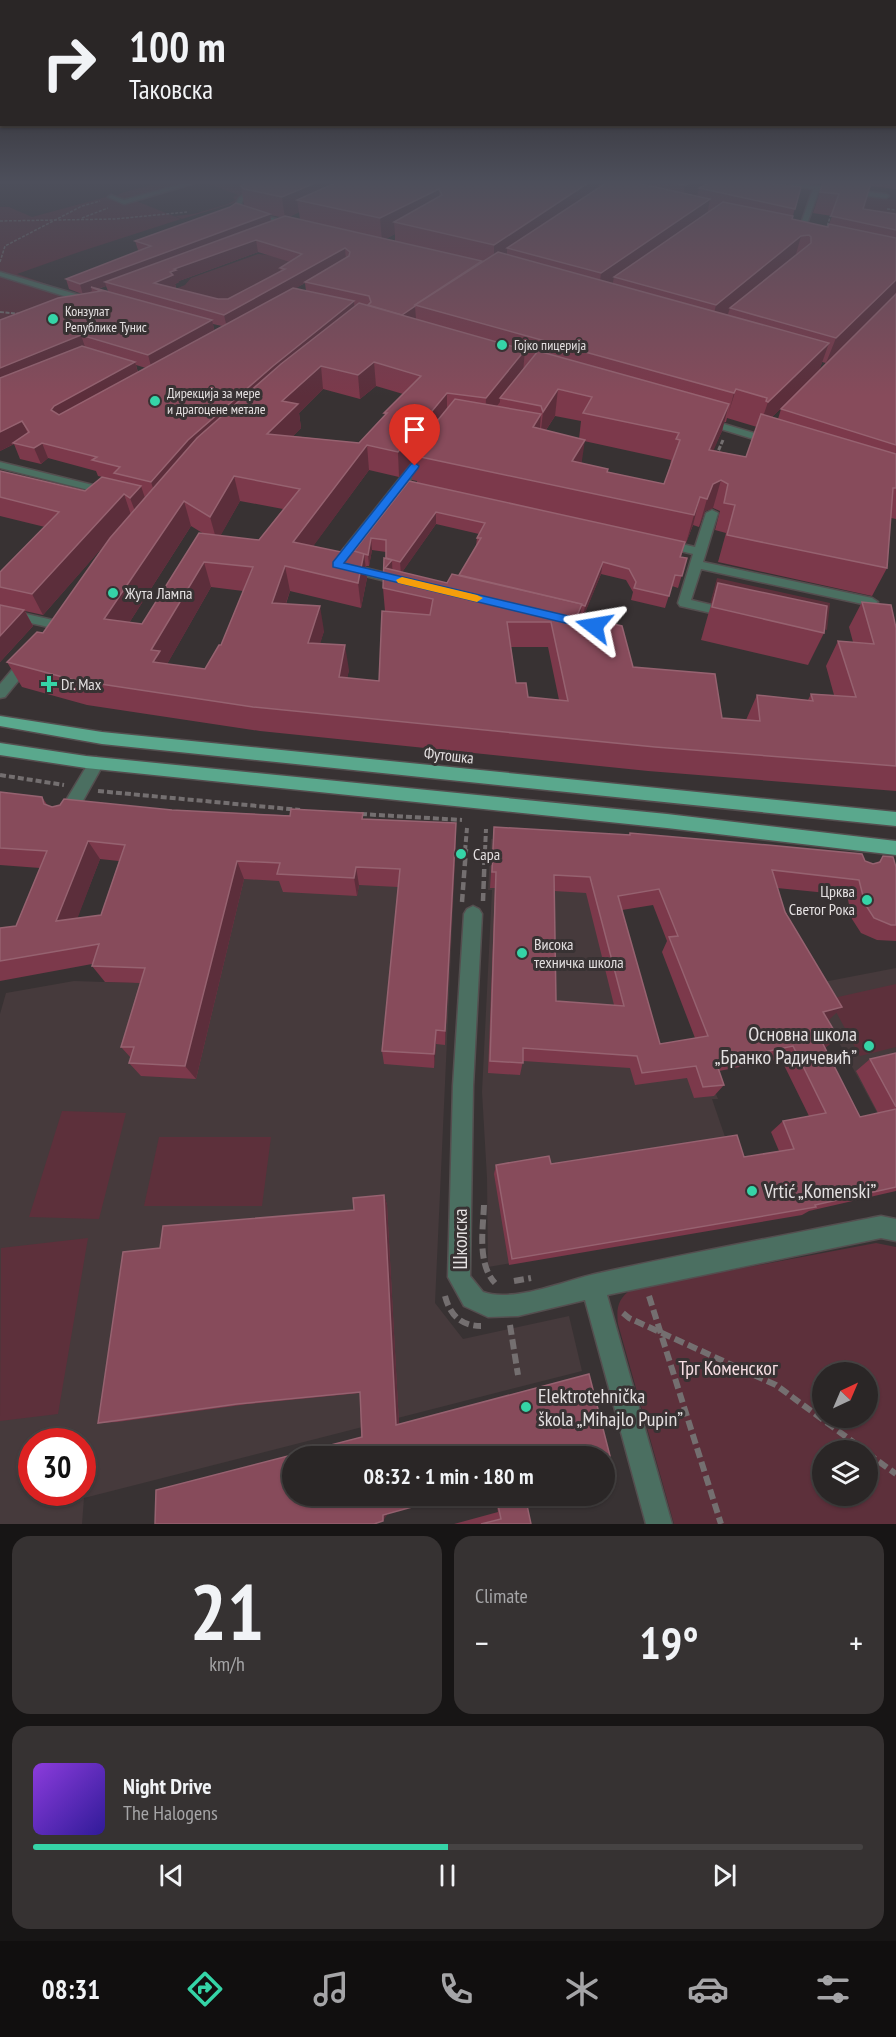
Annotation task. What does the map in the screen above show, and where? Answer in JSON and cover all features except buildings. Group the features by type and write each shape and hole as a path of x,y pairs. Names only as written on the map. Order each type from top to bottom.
{"main road":[{"name":"Футошка","path":"0,721 102,738 662,793 896,819"},
{"path":"0,749 96,763 856,850 896,848"}],"street":[{"path":"0,274 83,299"},
{"path":"73,303 94,295"},
{"path":"694,418 780,444"},
{"path":"761,438 769,430"},
{"path":"419,585 337,565 406,486 430,448"},
{"path":"0,465 122,495"},
{"path":"712,513 684,603 738,615"},
{"path":"653,541 697,558 872,602"},
{"path":"0,612 58,624"},
{"path":"0,693 37,650"},
{"path":"65,817 96,763"},
{"name":"Школска","path":"473,910 463,1086 459,1277 465,1289 479,1303 494,1306 513,1305 593,1286"},
{"path":"659,1524 593,1286 881,1227 896,1230"}],"path":[{"path":"0,312 30,316"},
{"path":"712,466 725,435"},
{"path":"0,775 182,801 310,811"},
{"path":"357,814 464,820"},
{"path":"467,828 473,910"},
{"path":"473,910 486,829"},
{"path":"484,1192 484,1268 489,1278 497,1284 502,1284"},
{"path":"512,1282 542,1276"},
{"path":"643,1276 721,1524"},
{"path":"445,1291 449,1308 459,1321 474,1326 485,1323"},
{"path":"620,1310 629,1318 776,1385 850,1440"},
{"path":"509,1319 518,1375"},
{"path":"878,1461 896,1474"}],"shaded area":[{"path":"181,829 456,842 435,1303 463,1339 569,1316 582,1371 96,1495 96,1428 18,1428 18,1506 83,1506 82,1524 0,1524 0,1014 6,993 74,981 134,983"},
{"path":"491,839 580,847 635,1084 708,1074 718,1099 712,1099 734,1163 803,1212 488,1267 487,1178 482,1092 492,890 488,890"},
{"name":"Основна школа „Бранко Радичевић”","path":"896,968 896,1148 808,985"}],"green space":[{"path":"0,254 73,254 17,274 82,296 0,326"},
{"path":"258,254 298,258 234,307 168,292 185,285 191,278"},
{"path":"717,578 830,603 827,630 710,604"},
{"path":"896,984 896,1047 860,1056 829,999"},
{"path":"62,1111 126,1113 99,1219 29,1217"},
{"path":"159,1137 271,1137 262,1206 144,1206"},
{"path":"88,1238 58,1414 0,1421 1,1248"},
{"name":"Трг Коменског","path":"876,1243 896,1247 896,1524 674,1524 618,1324 617,1313 624,1296 632,1289"}],"slow traffic":[{"path":"402,580 477,598"}],"place":[{"name":"Конзулат Републике Тунис","path":"53,319"},
{"name":"Гојко пицерија","path":"502,345"},
{"name":"Дирекција за мере и драгоцене метале","path":"155,401"},
{"name":"Жута Лампа","path":"113,593"},
{"name":"Dr. Max","path":"49,684"},
{"name":"Сара","path":"461,854"},
{"name":"Црква Светог Рока","path":"867,900"},
{"name":"Висока техничка школа","path":"522,953"},
{"name":"Основна школа „Бранко Радичевић”","path":"869,1046"},
{"name":"Vrtić „Komenski”","path":"752,1191"},
{"name":"Elektrotehnička škola „Mihajlo Pupin”","path":"526,1407"}],"route":[{"path":"415,466 337,565 594,626"}]}
